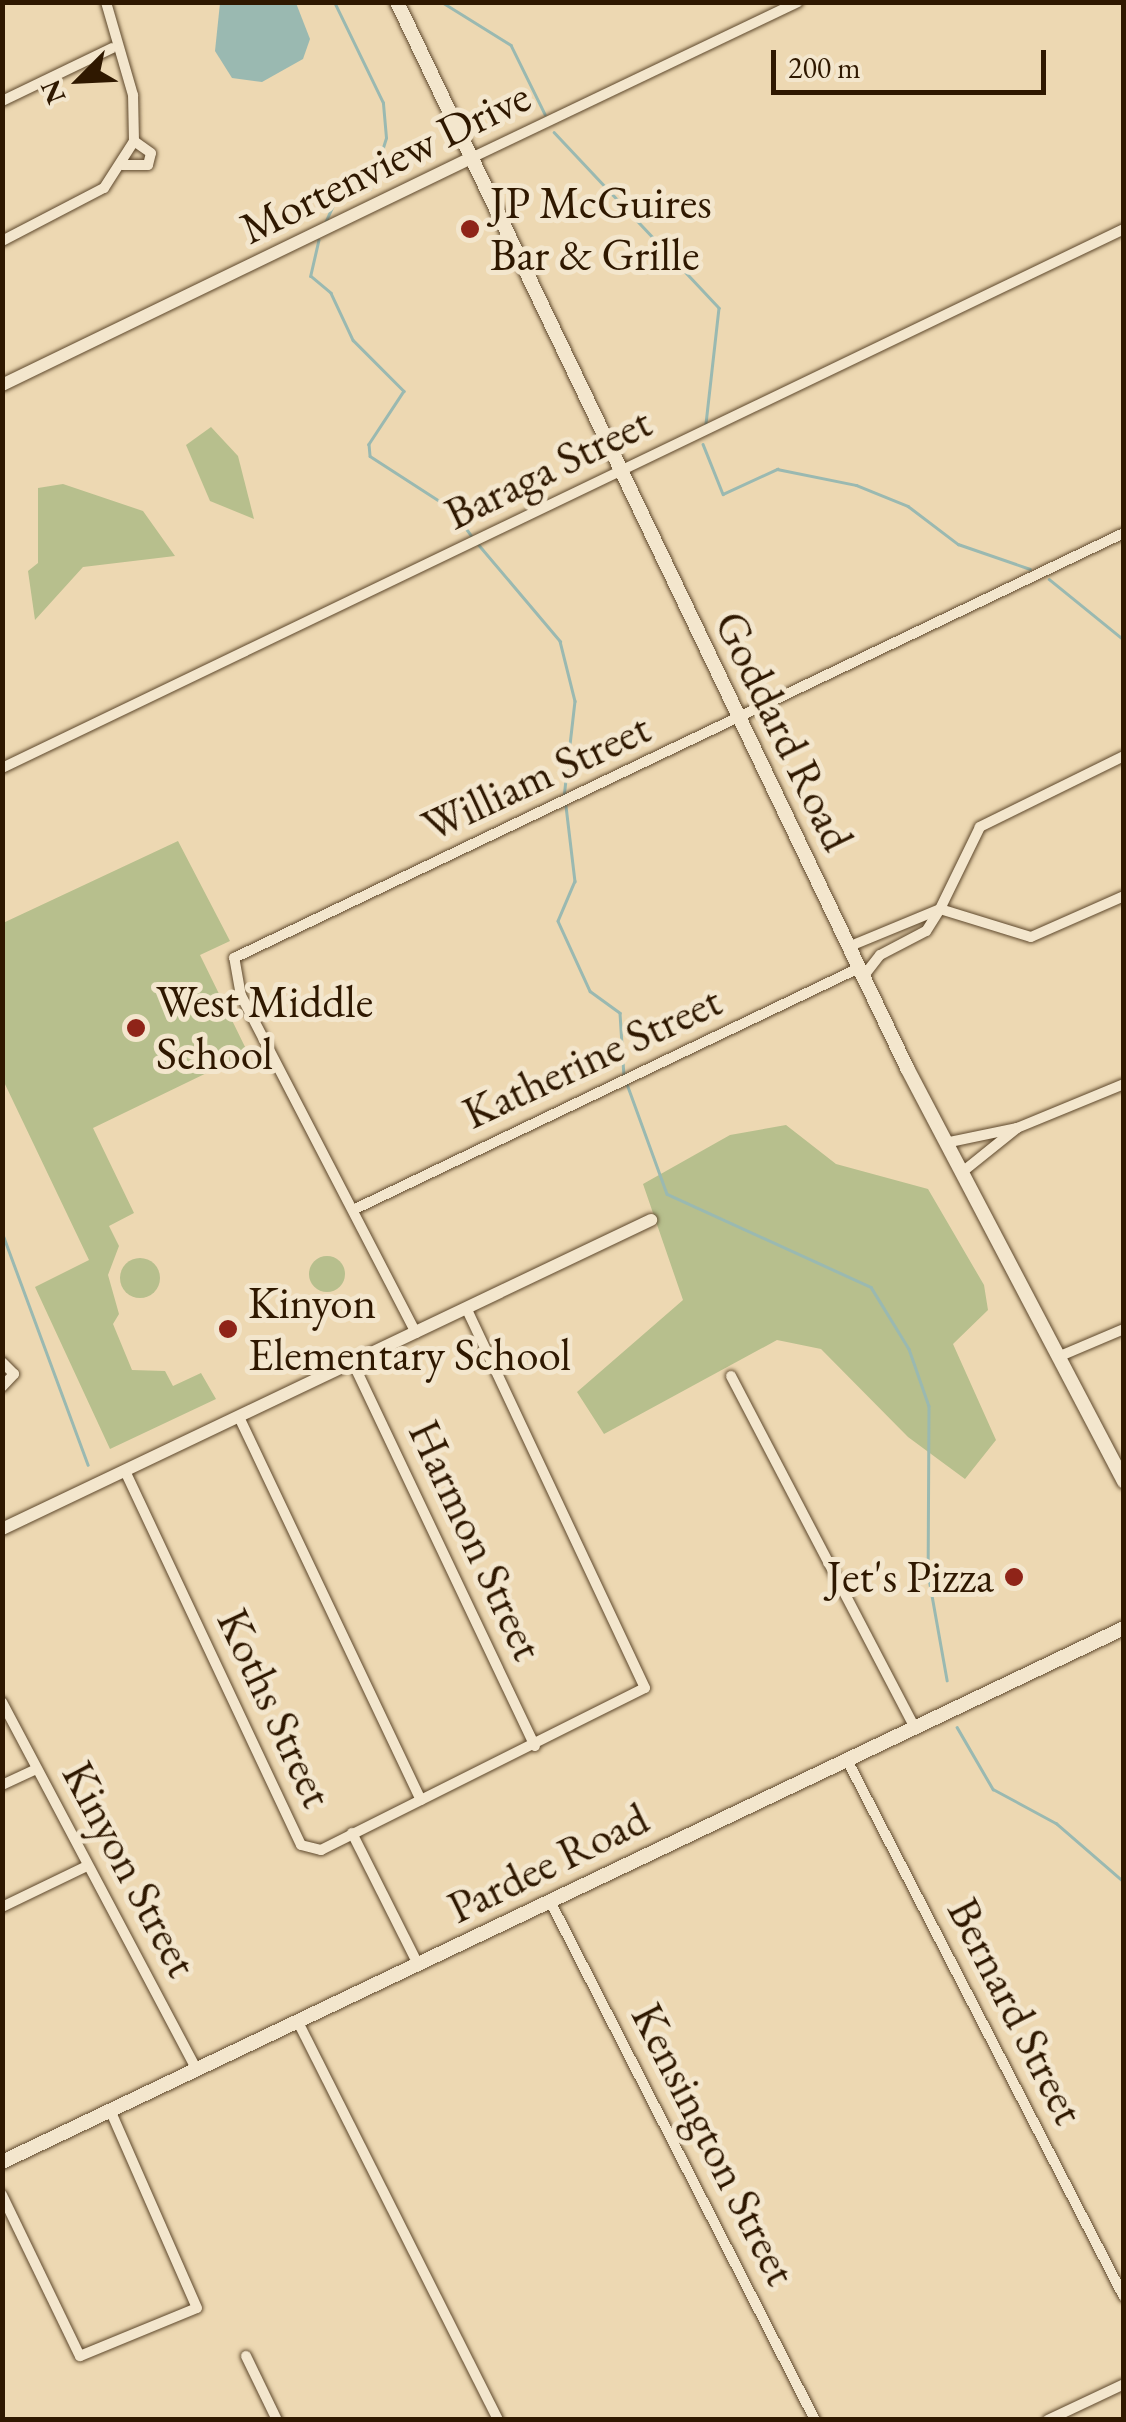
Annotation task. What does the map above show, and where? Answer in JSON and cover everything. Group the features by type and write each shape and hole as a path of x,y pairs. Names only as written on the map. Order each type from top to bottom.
{"main road":[{"name":"Goddard Road","path":"397,2 848,947 960,1173 1124,1482"},
{"name":"Pardee Road","path":"2,2162 913,1724 1124,1628"}],"street":[{"path":"2,241 82,203 122,165 134,140 133,95 112,48 106,2"},
{"name":"Mortenview Drive","path":"2,384 798,2"},
{"path":"2,101 112,48"},
{"path":"122,165 148,165 151,153 134,140"},
{"name":"Baraga Street","path":"2,768 1124,229"},
{"name":"William Street","path":"355,1209 329,1177 230,962 1124,533"},
{"path":"940,910 980,827 1124,756"},
{"path":"848,947 940,910 1031,937 1124,896"},
{"name":"Katherine Street","path":"355,1209 861,972 880,955 926,931 940,910"},
{"path":"946,1142 1016,1128 1124,1084"},
{"path":"960,1173 1016,1128"},
{"path":"355,1209 416,1333"},
{"path":"2,1529 651,1220"},
{"path":"352,1833 644,1692 467,1309"},
{"path":"1058,1357 1124,1328"},
{"path":"2,1362 14,1374 2,1387"},
{"name":"Harmon Street","path":"353,1363 535,1746"},
{"path":"732,1376 913,1724"},
{"path":"239,1417 421,1800"},
{"name":"Koths Street","path":"124,1470 301,1845 317,1851 352,1833 418,1964"},
{"name":"Kinyon Street","path":"2,1702 85,1867 196,2070"},
{"name":"Bernard Street","path":"846,1758 1124,2297"},
{"path":"2,1785 36,1769"},
{"path":"2,1907 85,1867"},
{"name":"Kensington Street","path":"550,1900 815,2420"},
{"path":"298,2022 498,2420"},
{"path":"2,2195 80,2356 197,2308 110,2110"},
{"path":"246,2356 275,2419"},
{"path":"1048,2420 1124,2384"}],"green space":[{"path":"211,427 238,456 254,519 210,501 186,445"},
{"path":"63,484 143,511 175,556 83,567 35,620 28,571 38,563 38,488"},
{"path":"178,841 230,941 200,955 248,1053 93,1128 134,1213 109,1226 119,1246 108,1275 119,1314 113,1324 132,1370 165,1371 173,1386 201,1373 216,1399 110,1449 35,1287 89,1260 3,1080 3,923"},
{"path":"786,1125 836,1164 928,1189 984,1285 988,1310 953,1344 996,1440 965,1479 908,1437 821,1349 777,1340 604,1434 577,1392 683,1300 643,1184 730,1135"},
{"path":"327,1256 340,1261 345,1274 340,1287 327,1292 314,1287 309,1274 314,1261"},
{"path":"140,1258 154,1264 160,1278 154,1292 140,1298 126,1292 120,1278 126,1264"}],"water":[{"path":"220,3 296,3 310,39 303,59 262,82 232,78 215,51"}],"waterway":[{"path":"325,223 335,201 370,189 386,138 383,103 334,2"},
{"path":"442,2 511,45 545,114"},
{"path":"554,132 719,308 706,424"},
{"path":"319,240 311,276 331,293 353,340 404,391 369,444 370,456 452,509 474,539"},
{"path":"703,444 723,494 777,469 856,485 908,506 958,544 1030,569"},
{"path":"479,545 560,641 575,701 564,798"},
{"path":"1049,579 1124,640"},
{"path":"566,806 575,881 558,921 590,991 620,1013 624,1077"},
{"path":"627,1084 667,1194 871,1287 909,1349 929,1406 928,1573 947,1680"},
{"path":"2,1232 88,1465"},
{"path":"957,1727 993,1789 1056,1823 1124,1882"}],"place":[{"name":"JP McGuires Bar & Grille","path":"470,229"},
{"name":"West Middle School","path":"136,1028"},
{"name":"Kinyon Elementary School","path":"228,1329"},
{"name":"Jet's Pizza","path":"1014,1577"}]}
